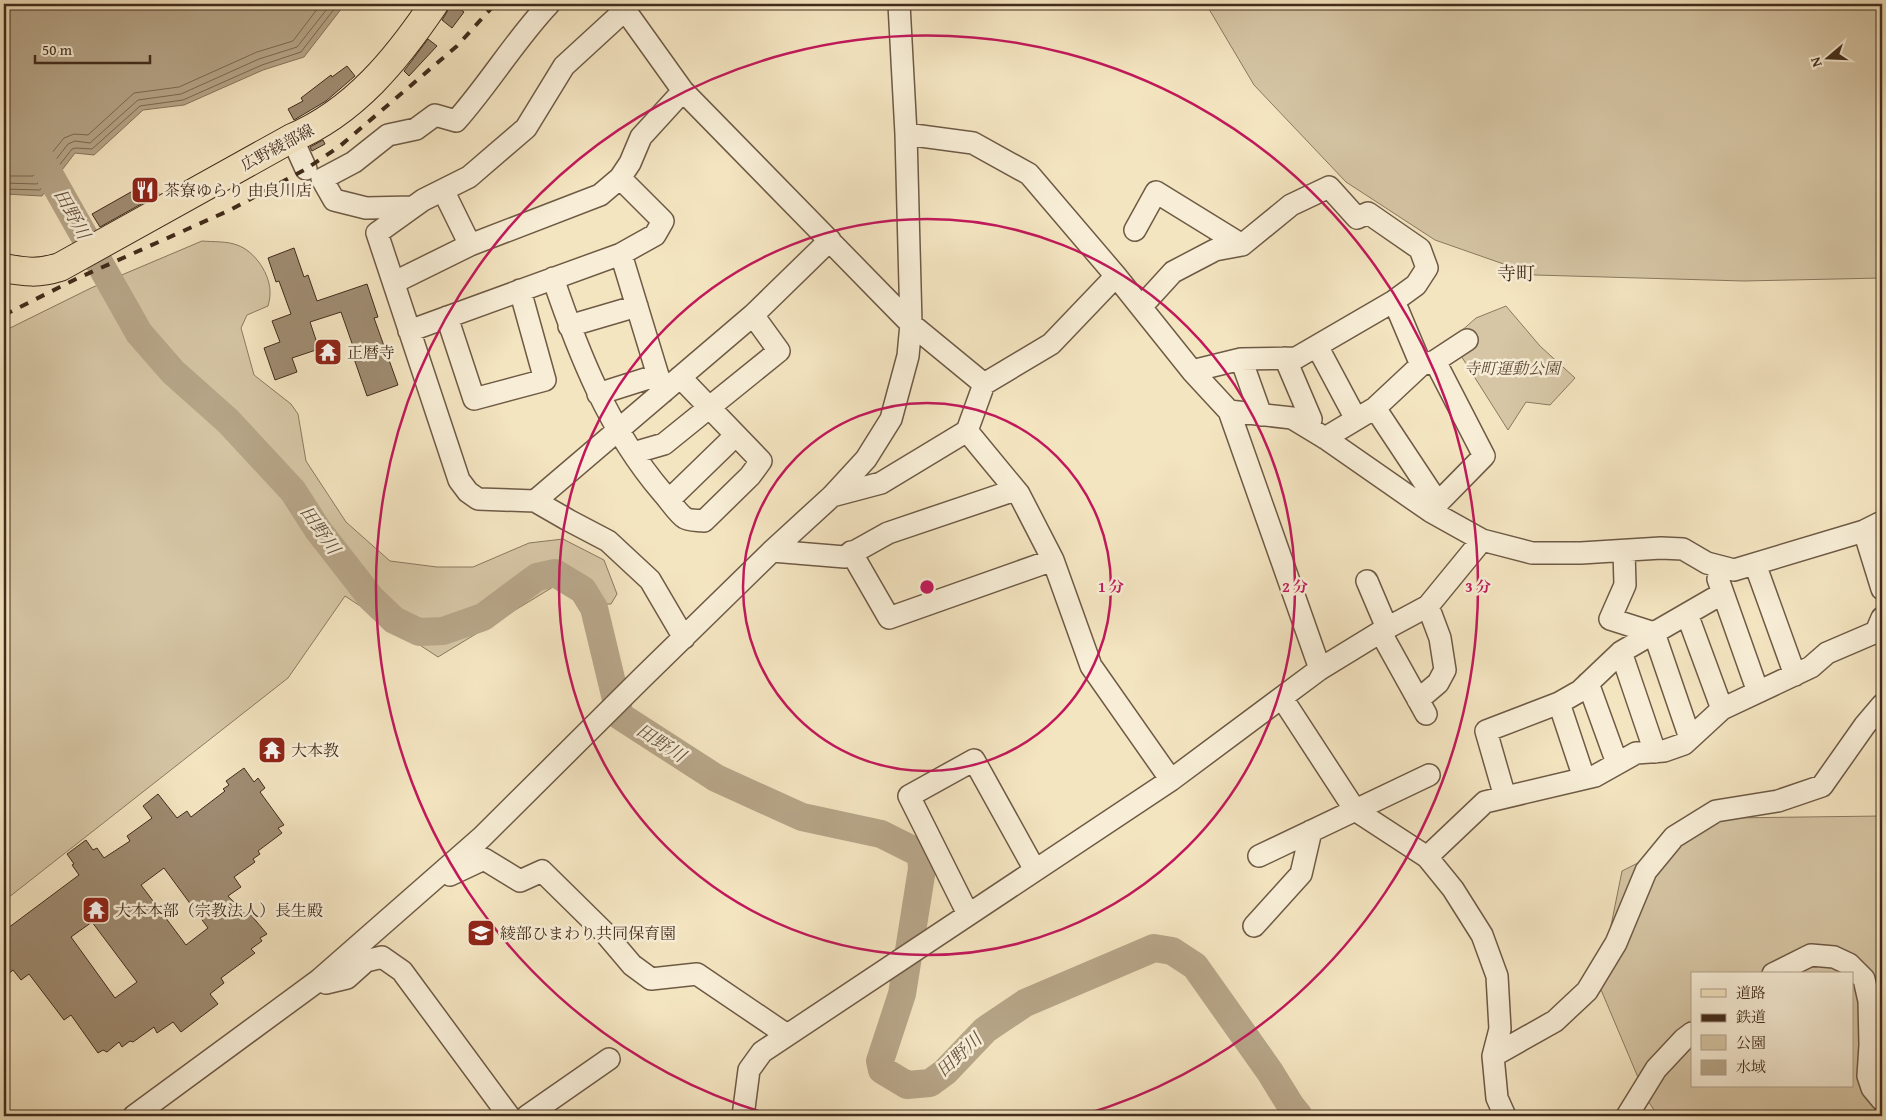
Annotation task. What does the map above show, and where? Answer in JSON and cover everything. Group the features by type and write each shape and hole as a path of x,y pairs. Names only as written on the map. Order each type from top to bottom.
{"main road":[{"name":"広野綾部線","path":"4,268 29,272 45,272 60,266 292,138 313,129 350,103 374,82 434,4"}],"street":[{"path":"413,207 366,208 334,200 322,180 354,162 388,135 416,129 435,115 456,121 471,104 535,18 548,4"},
{"path":"134,1116 319,980 482,837 772,552 832,496 866,459 891,419 908,356 911,324 906,134 899,4"},
{"path":"684,638 650,580 608,541 535,501 478,499 468,492 459,480 377,233 413,207 469,177 526,128 564,66 624,7 683,91 911,324 984,384"},
{"path":"394,282 470,245 600,195 620,178 630,163 641,137 683,91"},
{"path":"906,134 973,143 1029,174 1116,276 1192,371 1229,411 1320,669"},
{"path":"292,138 306,169"},
{"path":"409,331 621,254 655,235 663,221 620,178"},
{"path":"1141,307 1173,272 1215,250 1242,245 1291,205 1329,187 1357,218 1368,213 1420,249 1427,268 1416,285 1394,301 1296,358 1241,359 1192,371"},
{"path":"443,190 470,245"},
{"path":"1136,230 1156,192 1242,245"},
{"path":"598,394 661,383 680,377 753,315 830,240"},
{"path":"621,254 661,383"},
{"path":"832,496 880,484 967,431 984,384 1051,344 1116,276"},
{"path":"553,278 570,326 598,394 618,430 644,470 685,518 704,521 750,476 761,461 680,377"},
{"path":"447,317 474,399 545,380 520,290"},
{"path":"1394,301 1428,363 1484,456 1434,507"},
{"path":"570,326 636,306"},
{"path":"633,453 664,444 779,352 753,315"},
{"path":"1317,433 1356,420 1376,408 1428,363 1466,340"},
{"path":"1317,346 1356,420"},
{"path":"1285,358 1317,433"},
{"path":"1241,359 1261,415"},
{"path":"535,501 618,430 661,383"},
{"path":"1376,408 1434,507"},
{"path":"1229,411 1292,418 1434,507 1482,540 1532,553 1682,549 1707,563 1734,570 1873,526 1882,589"},
{"path":"967,431 1015,490 1053,560 1091,666 1171,780"},
{"path":"669,500 736,435"},
{"path":"772,552 845,558 851,552 888,533 1015,490"},
{"path":"743,1116 749,1070 762,1052 1171,780 1320,669 1428,606 1482,540"},
{"path":"1624,550 1625,585 1610,619 1654,633"},
{"path":"851,552 889,618 1053,560"},
{"path":"1755,564 1795,675"},
{"path":"1718,566 1718,577 1723,593 1758,692"},
{"path":"1367,581 1384,630 1422,707 1445,670 1440,638 1428,606"},
{"path":"1506,797 1486,731 1559,703 1580,691 1621,652 1723,593"},
{"path":"1687,614 1722,709"},
{"path":"1427,857 1485,802 1595,776 1636,753 1664,751 1684,744 1722,709 1812,667 1827,653 1876,632 1882,618"},
{"path":"1654,633 1690,738"},
{"path":"1621,652 1655,752"},
{"path":"1588,683 1617,763"},
{"path":"1282,698 1355,810 1427,857 1453,888 1482,935 1497,976 1500,1029 1493,1056 1497,1098 1505,1116"},
{"path":"1559,703 1584,778"},
{"path":"1493,1056 1555,1021 1587,991 1616,943 1646,871 1674,837 1716,812 1778,801 1822,786 1882,704"},
{"path":"968,914 909,796 974,760 1036,870"},
{"path":"1259,856 1429,775"},
{"path":"1254,926 1301,874 1311,831"},
{"path":"431,882 458,872 484,858 520,881 542,871 604,932 632,965 651,979 697,974 787,1035"},
{"path":"1777,972 1811,955 1834,957 1849,964 1864,979 1869,1001 1870,1045 1868,1076 1872,1088 1882,1100"},
{"path":"319,980 326,983 347,978 366,961 382,957 402,970 509,1116"},
{"path":"1627,1116 1656,1069 1691,1034"},
{"path":"527,1116 608,1059"}],"green space":[{"path":"1206,4 1882,4 1882,278 1744,281 1535,275 1435,240 1346,182 1254,85"},
{"path":"202,241 224,242 237,245 256,258 261,265 270,287 268,306 247,315 241,328 254,375 291,404 298,414 306,461 346,522 390,561 437,567 473,567 529,543 563,539 604,560 617,594 611,604 600,604 579,576 553,587 438,657 345,596 288,678 4,901 4,331 91,288"},
{"name":"寺町運動公園","path":"1506,306 1540,346 1575,378 1550,405 1526,402 1508,430 1451,340 1476,318"},
{"path":"1882,816 1882,1116 1658,1116 1648,1101 1599,985 1622,871 1727,818"}],"water":[{"path":"4,4 345,4 304,57 263,70 184,105 143,110 94,155 75,153 42,196 4,194"}],"building":[{"path":"449,4 453,4 464,12 452,28 442,20"},
{"path":"428,39 437,46 409,76 404,71"},
{"path":"347,66 355,76 326,101 294,120 288,109 303,101 301,98 331,75 332,77"},
{"path":"323,140 325,144 312,151 310,147"},
{"path":"149,177 159,194 100,227 92,214 138,188 136,184"},
{"path":"294,248 304,277 308,275 317,301 367,284 378,317 374,318 398,385 367,396 351,350 354,349 341,312 310,322 319,349 292,358 297,372 275,380 264,348 280,342 272,321 291,314 279,281 276,282 268,258"},
{"name":"大本本部（宗教法人）長生殿","path":"244,768 254,782 258,778 265,788 260,792 284,825 278,828 282,833 258,851 260,854 253,859 255,862 234,877 241,887 228,896 248,917 251,915 267,934 260,938 262,941 251,949 255,953 221,978 224,983 210,994 218,1004 181,1032 173,1022 157,1033 154,1027 133,1042 130,1041 122,1047 119,1042 107,1052 103,1050 98,1053 71,1015 64,1020 29,974 21,980 13,970 4,978 4,931 79,875 67,854 86,840 93,850 97,848 104,858 130,841 127,836 152,818 143,806 158,794 177,818 187,811 191,817 225,791 223,789 229,785 226,781","holes":["164,868 208,928 186,945 141,885","92,922 137,982 115,998 71,937"]}],"waterway":[{"name":"田野川","path":"4,94 139,333 173,372 228,421 293,491 318,530 371,598 394,620 419,632 443,631 483,617 537,577 555,573 583,590 594,608 620,716 716,778 802,817 881,834 921,854 922,869 902,994 880,1061 882,1070 907,1085 930,1083 945,1072 985,1030 1025,1003 1154,948 1172,951 1195,966 1299,1116"}],"railway":[{"path":"4,315 76,279 230,210 306,169 340,146 457,46 495,4"}],"place":[{"name":"茶寮ゆらり 由良川店","path":"145,190"},
{"name":"正暦寺","path":"328,352"},
{"name":"大本教","path":"272,750"},
{"name":"大本本部（宗教法人）長生殿","path":"96,910"},
{"name":"綾部ひまわり共同保育園","path":"481,933"}],"district":[{"name":"寺町","path":"1516,273"}]}
